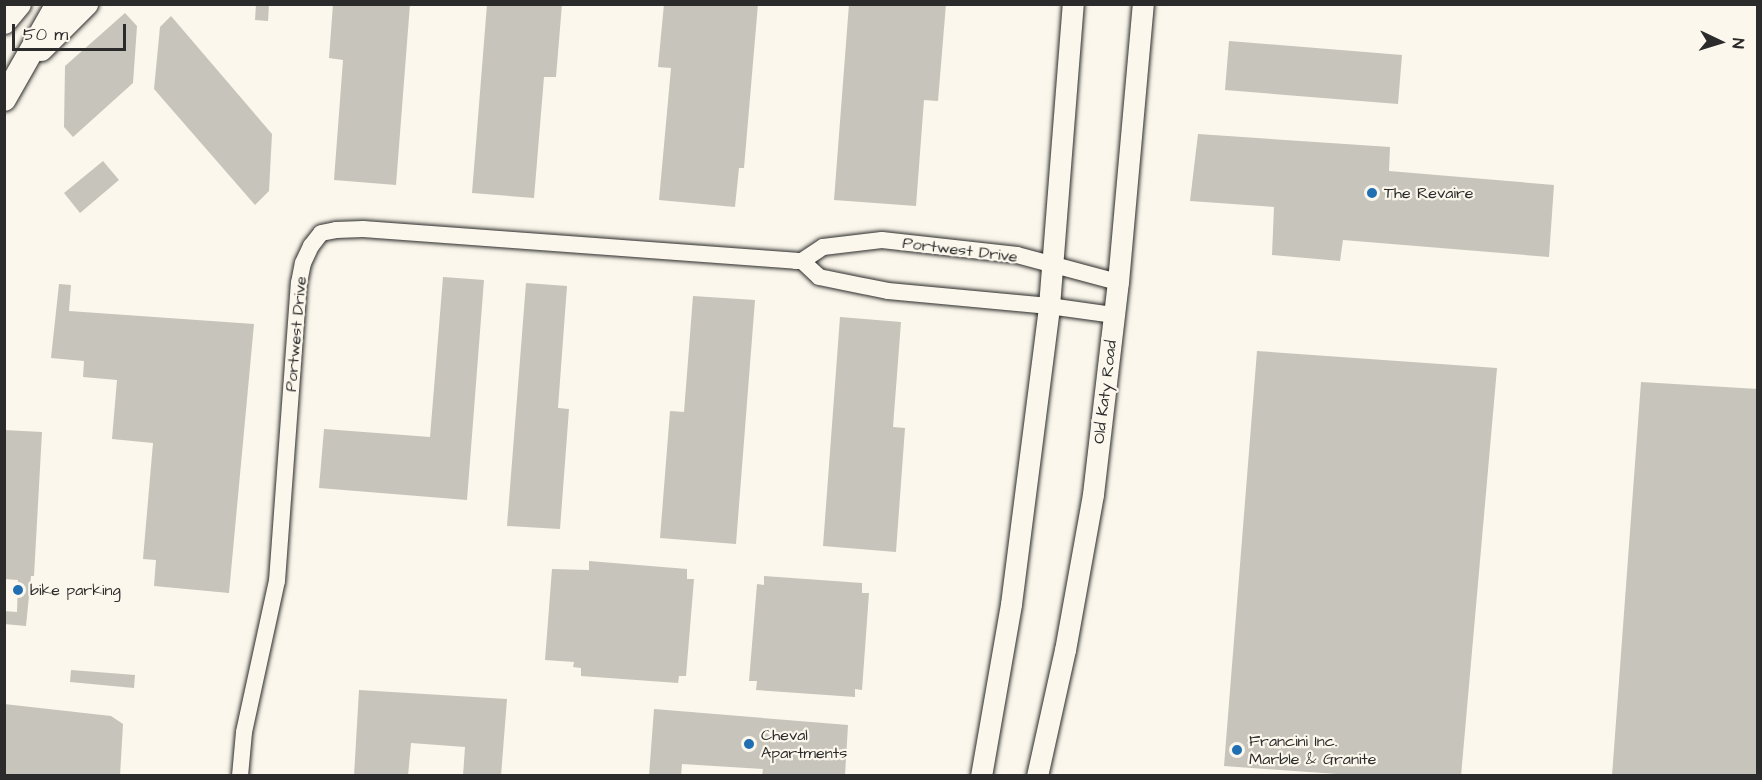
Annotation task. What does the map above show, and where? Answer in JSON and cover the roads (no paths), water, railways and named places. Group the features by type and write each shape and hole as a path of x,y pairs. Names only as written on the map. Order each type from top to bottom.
{"highway":[{"path":"4,22 19,4"},
{"path":"4,99 25,66 58,4"},
{"path":"25,66 86,4"}],"main road":[{"path":"981,776 1011,604 1049,306 1073,4"},
{"name":"Old Katy Road","path":"1037,776 1065,650 1093,494 1118,282 1143,4"}],"street":[{"name":"Portwest Drive","path":"240,776 250,701 277,581 299,284 303,263 311,246 321,234 336,230 363,229 802,261 823,247 882,240 1017,255 1118,282"},
{"path":"802,261 819,277 888,291 1049,306 1114,315"}],"place":[{"name":"The Revaire","path":"1372,193"},
{"name":"bike parking","path":"18,590"},
{"name":"Cheval Apartments","path":"749,744"},
{"name":"Francini Inc. Marble & Granite","path":"1237,750"}]}
